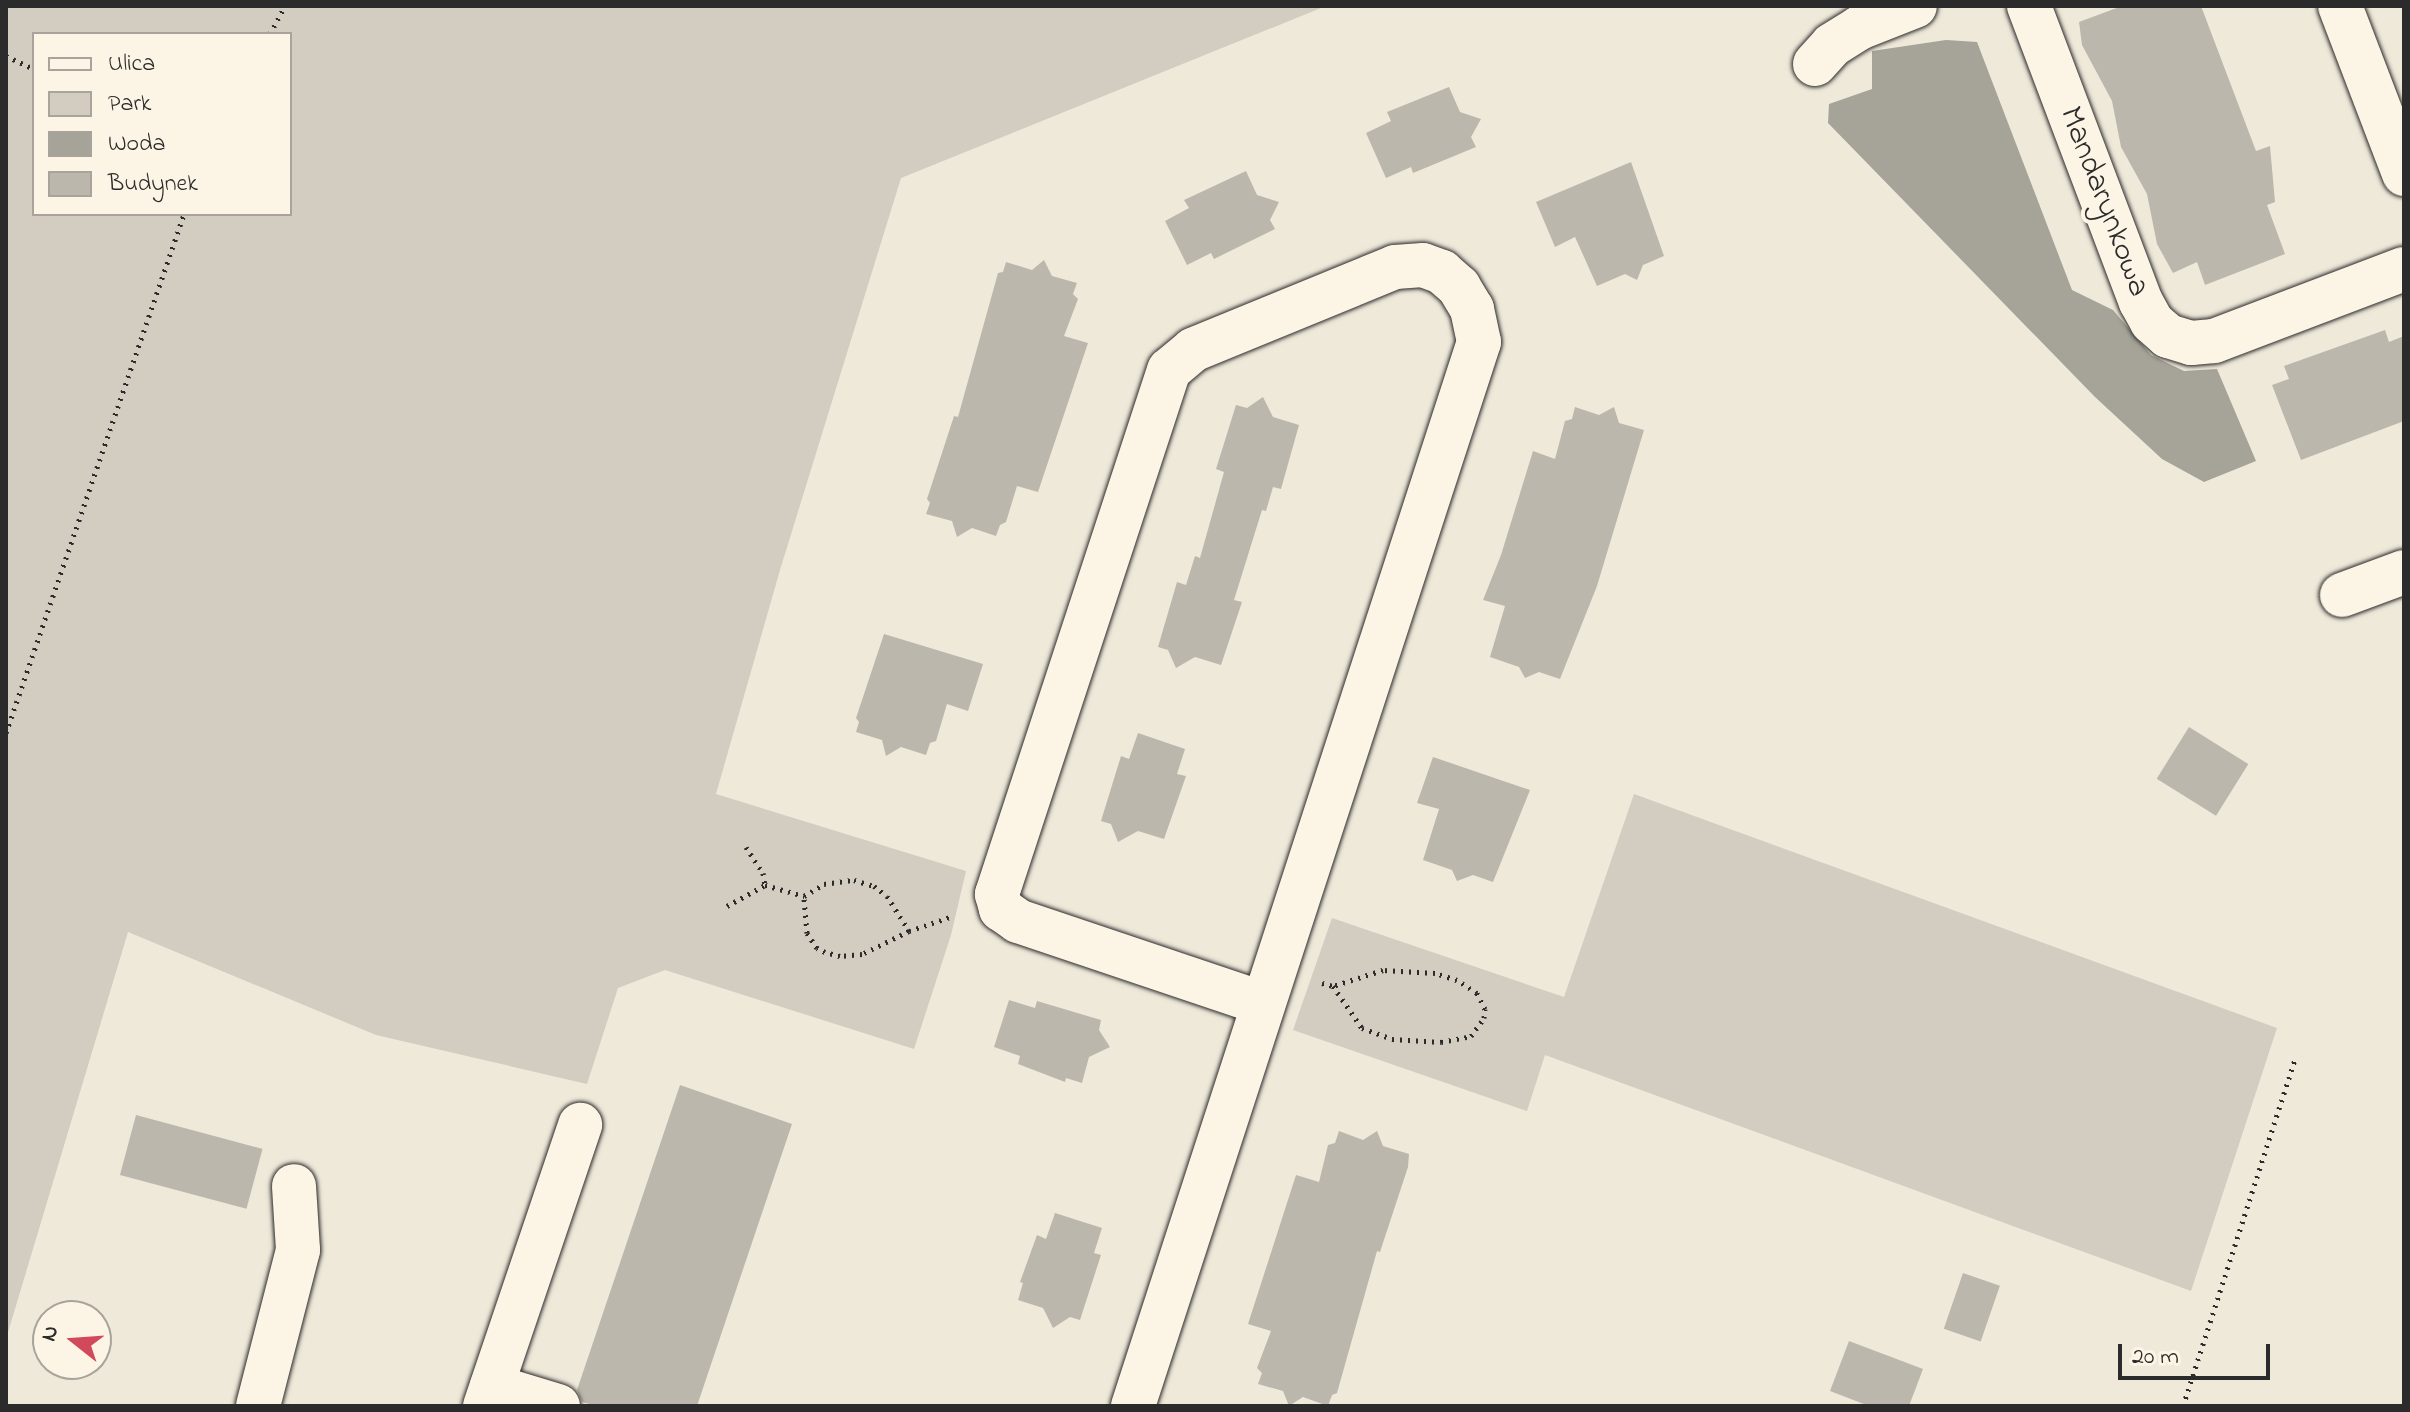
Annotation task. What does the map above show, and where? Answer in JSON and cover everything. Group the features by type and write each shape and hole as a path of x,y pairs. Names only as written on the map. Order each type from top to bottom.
{"street":[{"path":"1815,64 1832,45 1859,28 1915,6"},
{"name":"Mandarynkowa","path":"2029,6 2141,302 2152,322 2168,336 2191,343 2214,341 2404,269"},
{"path":"2340,6 2404,174"},
{"path":"1133,1406 1479,342 1472,309 1459,287 1442,272 1423,265 1395,267 1351,284 1193,350 1169,370 997,894 1001,909 1018,921 1262,1003"},
{"path":"2342,595 2404,572"},
{"path":"558,1406 488,1396 580,1125"},
{"path":"258,1406 298,1250 294,1186"}],"path":[{"path":"271,32 285,6"},
{"path":"6,56 32,68"},
{"path":"6,733 183,216"},
{"path":"746,847 759,866 765,885"},
{"path":"727,906 765,885 804,896 824,884 854,880 867,883 887,896 909,931 862,954 840,956 825,952 817,948 807,933 804,896"},
{"path":"1314,981 1333,986 1383,970 1435,973 1457,980 1477,993 1485,1009 1484,1018 1471,1036 1441,1042 1392,1039 1362,1028 1333,986"},
{"path":"2183,1406 2295,1059"}],"green space":[{"path":"6,6 1326,6 901,178 780,570 716,794 966,871 951,935 914,1049 665,970 618,988 587,1084 376,1035 128,932 6,1339"},
{"path":"1634,794 2277,1028 2191,1291 1545,1055 1527,1111 1293,1030 1332,918 1564,997"}],"water":[{"path":"1946,40 1977,42 2072,290 2113,310 2151,355 2184,371 2217,369 2256,461 2204,482 2162,459 2095,397 1828,123 1829,104 1872,89 1872,51"}],"building":[{"path":"2122,6 2201,6 2256,151 2270,146 2275,202 2267,205 2285,254 2205,285 2197,262 2173,273 2157,244 2147,194 2121,147 2112,101 2082,45 2079,22"},
{"path":"1449,87 1460,112 1481,119 1471,137 1476,147 1413,173 1411,167 1386,178 1366,133 1391,121 1387,112"},
{"path":"1631,162 1664,256 1643,265 1637,280 1625,274 1597,286 1575,237 1555,247 1536,202"},
{"path":"1246,171 1257,195 1279,202 1270,220 1275,229 1214,259 1211,253 1187,265 1165,221 1189,208 1184,200"},
{"path":"1044,260 1052,276 1077,283 1073,294 1078,299 1064,336 1088,343 1038,492 1017,486 1006,522 1000,525 996,536 972,528 957,537 952,521 926,514 930,503 927,499 954,416 958,417 998,273 1003,272 1006,262 1032,270"},
{"path":"2385,330 2389,342 2404,336 2404,421 2301,460 2272,385 2289,379 2284,366"},
{"path":"1263,397 1273,417 1299,425 1281,489 1273,487 1266,511 1262,510 1234,600 1242,602 1221,665 1195,657 1176,668 1168,650 1158,647 1177,582 1186,585 1195,556 1200,558 1224,472 1216,469 1236,405 1247,408"},
{"path":"1575,407 1599,415 1614,407 1619,423 1644,430 1597,586 1560,679 1539,672 1525,678 1519,667 1490,657 1505,606 1483,600 1501,555 1533,451 1555,459 1565,421 1572,419"},
{"path":"884,634 983,664 968,711 947,704 936,741 930,743 926,755 901,747 886,756 882,740 856,732 859,722 856,718"},
{"path":"2189,727 2248,764 2216,816 2157,779"},
{"path":"1138,733 1185,749 1177,774 1186,776 1164,839 1138,831 1118,842 1111,824 1101,821 1121,756 1129,759"},
{"path":"1433,757 1530,790 1493,882 1473,875 1457,881 1452,870 1423,860 1439,809 1417,803"},
{"path":"1009,1000 1035,1008 1037,1001 1101,1020 1099,1030 1110,1047 1089,1057 1082,1083 1066,1078 1065,1082 1018,1064 1020,1056 994,1047"},
{"path":"680,1085 792,1124 697,1406 596,1406 582,1402 577,1390"},
{"path":"136,1115 263,1149 246,1209 120,1175"},
{"path":"1339,1131 1363,1140 1377,1131 1383,1146 1409,1154 1408,1167 1380,1252 1377,1251 1337,1393 1332,1395 1328,1406 1303,1397 1289,1406 1283,1391 1258,1384 1262,1373 1257,1368 1271,1331 1248,1324 1296,1175 1319,1182 1328,1145 1335,1143"},
{"path":"1055,1213 1102,1228 1094,1253 1101,1255 1080,1320 1070,1317 1053,1328 1043,1308 1018,1300 1023,1283 1020,1282 1037,1235 1046,1239"},
{"path":"1963,1273 2000,1286 1981,1341 1944,1329"},
{"path":"1849,1341 1923,1369 1909,1406 1869,1406 1830,1391"}]}
